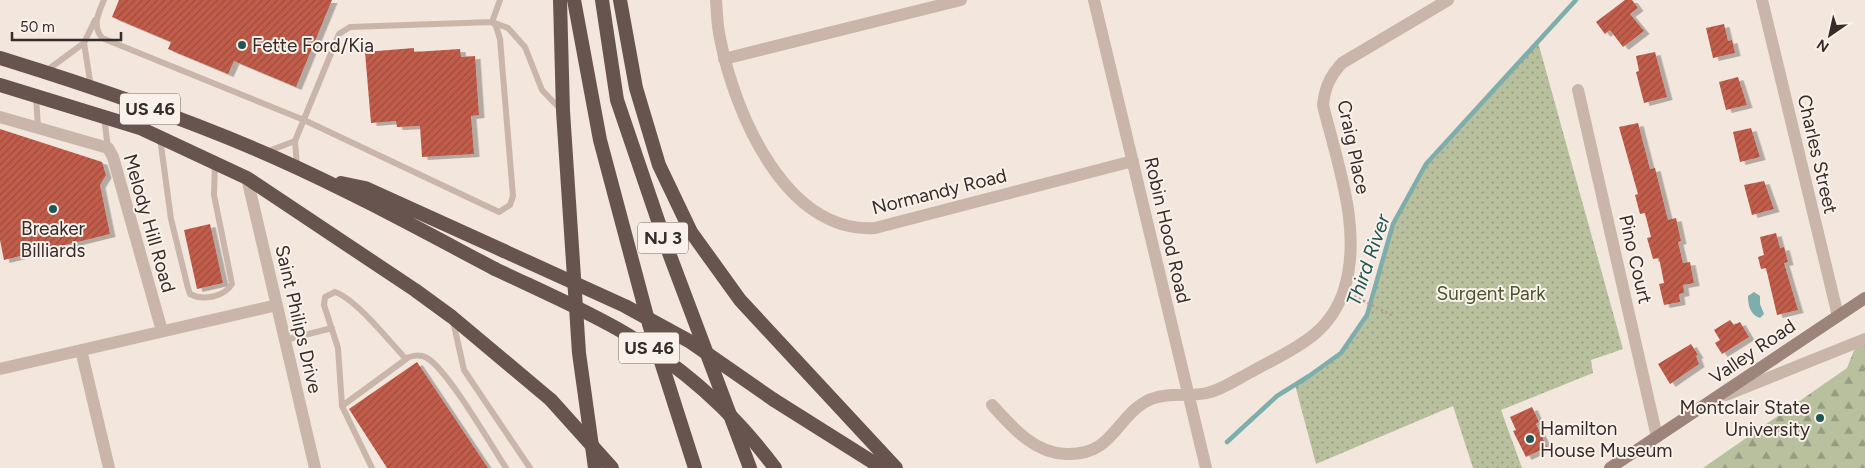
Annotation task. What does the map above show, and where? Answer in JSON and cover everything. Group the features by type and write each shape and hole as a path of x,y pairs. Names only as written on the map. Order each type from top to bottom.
{"highway":[{"path":"560,0 563,111 579,353 595,468"},
{"name":"NJ 3","path":"574,0 600,140 649,324 695,468"},
{"name":"NJ 3","path":"602,0 618,100 668,254 750,468"},
{"path":"620,0 636,88 659,165 691,232 740,300 896,468"},
{"name":"US 46","path":"0,58 91,87 264,153 316,177 626,334 682,372 719,405 754,441 774,468"},
{"name":"US 46","path":"1,87 104,117 160,137 247,178 415,290 452,317 551,400 612,468"},
{"path":"316,177 365,188 625,306 689,341 774,400 882,468"}],"main road":[{"name":"Valley Road","path":"1610,468 1865,298"}],"street":[{"name":"Normandy Road","path":"716,0 719,36 724,59 754,138 784,181 810,209 858,229 903,221 1133,162"},
{"path":"724,59 960,0"},
{"name":"Robin Hood Road","path":"1094,0 1206,468"},
{"name":"Craig Place","path":"992,406 1020,434 1035,445 1065,454 1080,453 1105,444 1127,418 1150,400 1168,395 1208,393 1308,342 1334,312 1344,291 1349,268 1350,228 1347,204 1323,105 1325,90 1332,74 1342,63 1448,0"},
{"name":"Charles Street","path":"1762,0 1838,316"},
{"name":"Pino Court","path":"1578,90 1657,437"},
{"name":"Melody Hill Road","path":"0,117 108,148 113,157 162,331"},
{"name":"Saint Philips Drive","path":"247,178 315,468"},
{"path":"0,369 277,305"},
{"path":"1714,399 1865,340"},
{"path":"81,350 109,468"}],"lane":[{"path":"45,72 84,43 104,0"},
{"path":"492,22 500,0"},
{"path":"96,18 96,30 102,38 304,120 498,212 510,205 514,196 500,39 496,26 492,22"},
{"path":"297,168 295,141 340,34 350,27 492,22 508,28 525,47 542,90 563,111"},
{"path":"84,43 91,87"},
{"path":"36,96 38,128"},
{"path":"104,117 108,148"},
{"path":"160,137 171,219 188,288 190,294 202,298 225,293 232,284 214,195 215,162"},
{"path":"264,153 295,141"},
{"path":"372,468 342,406 338,348 324,305 325,297 335,292 353,303 406,359"},
{"path":"452,317 464,370 530,468"},
{"path":"285,340 332,328"},
{"path":"342,406 406,359 418,355 434,363 506,468"}],"path":[{"path":"1360,298 1393,316"}],"green space":[{"name":"Surgent Park","path":"1538,42 1623,349 1591,360 1593,373 1501,410 1522,468 1473,468 1453,406 1316,464 1295,385 1341,353 1367,315 1393,224 1426,164"},
{"name":"Montclair State University","path":"1865,337 1865,468 1703,468 1847,368 1857,343"}],"water":[{"path":"1754,292 1760,296 1760,304 1764,314 1760,318 1754,315 1749,306 1748,296"}],"building":[{"name":"Fette Ford/Kia","path":"119,0 332,0 296,87 234,61 228,74 168,49 171,42 112,17"},
{"path":"1625,0 1632,0 1638,8 1630,14 1644,31 1623,47 1610,30 1605,34 1596,22"},
{"path":"1724,24 1728,41 1732,40 1735,53 1713,58 1706,28"},
{"path":"414,48 414,52 460,49 461,57 475,56 479,115 471,116 474,154 422,157 420,126 397,127 396,121 371,123 365,52"},
{"path":"1655,52 1667,97 1644,103 1636,72 1639,71 1636,56"},
{"path":"1738,77 1747,105 1726,110 1719,82"},
{"path":"1638,123 1650,169 1655,168 1668,220 1676,218 1681,241 1678,242 1683,263 1690,262 1694,283 1683,285 1684,293 1679,294 1680,302 1664,305 1659,284 1664,283 1659,258 1653,259 1647,238 1651,237 1645,213 1640,214 1635,195 1638,194 1619,127"},
{"path":"1751,128 1760,157 1740,162 1733,132"},
{"name":"Breaker Billiards","path":"0,129 102,162 106,175 100,185 110,234 4,260 0,240"},
{"path":"1764,181 1774,209 1752,215 1744,185"},
{"path":"210,224 223,283 197,289 184,230"},
{"path":"1776,233 1780,248 1784,247 1788,262 1784,263 1798,310 1777,315 1766,268 1761,269 1758,257 1764,255 1760,237"},
{"path":"1730,320 1734,325 1740,322 1749,337 1722,354 1715,343 1720,340 1714,330"},
{"path":"1691,344 1698,355 1696,356 1699,364 1670,384 1658,364"},
{"path":"417,362 488,468 387,468 349,409"},
{"name":"Hamilton House Museum","path":"1532,407 1539,422 1536,424 1547,447 1526,457 1513,431 1516,430 1510,417"}],"waterway":[{"name":"Third River","path":"1227,442 1277,396 1341,353 1367,315 1393,224 1426,164 1576,0"}],"place":[{"name":"Fette Ford/Kia","path":"242,45"},
{"name":"Breaker Billiards","path":"53,209"},
{"name":"Montclair State University","path":"1820,418"},
{"name":"Hamilton House Museum","path":"1530,439"}]}
